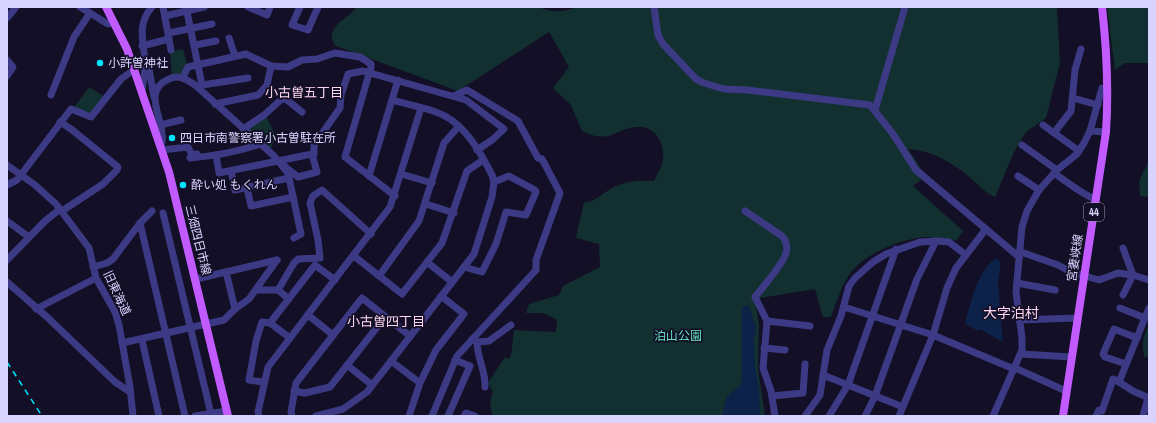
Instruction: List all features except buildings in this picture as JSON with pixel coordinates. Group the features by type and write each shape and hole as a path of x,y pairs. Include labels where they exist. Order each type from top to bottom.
{"main road":[{"name":"三畑四日市線","path":"106,7 115,23 135,69 162,149 196,279 227,414"},
{"name":"宮妻峡線","path":"1063,416 1106,132 1109,86 1102,7"}],"street":[{"path":"7,18 16,7"},
{"path":"80,7 108,24 111,25 115,23"},
{"path":"152,7 143,23 141,34 145,61 149,69 162,134 162,149 188,148 192,155 205,153"},
{"path":"163,7 171,50"},
{"path":"165,16 187,9 204,7"},
{"path":"248,7 267,15 270,7"},
{"path":"300,7 292,25 308,30 318,7"},
{"path":"654,7 658,35 663,44 696,79 724,89 747,90 870,105 916,170 986,229 1020,255 1099,280 1118,273 1133,275 1149,280"},
{"path":"875,110 905,7"},
{"path":"187,9 198,64 198,84 215,104 298,177 317,172 312,154 314,154 314,145 340,108 341,95 348,74 363,71 466,100 504,129 492,140 477,150"},
{"path":"51,95 71,44 90,13"},
{"path":"142,46 191,28 212,24"},
{"path":"229,38 235,56"},
{"path":"195,45 216,41"},
{"path":"1054,133 1071,110 1075,70 1081,48"},
{"path":"183,78 188,67 246,54 271,66 288,67 302,60 317,59 334,54 345,54 366,59 371,64 345,157 395,196"},
{"path":"7,60 13,67 7,76"},
{"path":"142,91 145,61"},
{"path":"215,104 258,94 267,85 271,66"},
{"path":"7,186 17,180 20,174 71,109 91,117 121,79 135,69"},
{"path":"154,97 159,86 164,81 171,78 183,78 202,85 248,78"},
{"path":"369,176 398,80"},
{"path":"993,416 1021,354 1023,345 1019,320 1016,282 1024,221 1029,206 1039,190 1079,151 1090,130 1102,88"},
{"path":"454,96 467,90 518,121 538,158 542,159"},
{"path":"244,129 264,116 283,98 302,112"},
{"path":"1073,98 1098,105"},
{"path":"317,416 343,409 357,400 372,385 474,254 492,197 494,182 492,175 466,133 459,126 447,117 392,100"},
{"path":"259,416 263,382 268,367 371,234 384,216 395,196 421,108"},
{"path":"160,125 182,120"},
{"path":"7,260 29,237 61,210 103,184 117,170 118,167 71,129 60,122"},
{"path":"1043,125 1079,151"},
{"path":"379,276 419,222 444,144 459,126"},
{"path":"1090,130 1106,132"},
{"path":"432,416 456,360 475,341 536,270 536,260 560,193 532,139"},
{"path":"190,158 216,155 260,144"},
{"path":"1022,145 1090,198 1096,199"},
{"path":"216,155 219,173 312,154"},
{"path":"354,256 402,294 442,243 454,213 467,171 483,160"},
{"path":"278,161 289,178 301,234 294,238"},
{"name":"旧東海道","path":"7,165 47,195 61,210 89,248 96,278 114,312 122,343 130,392 132,416"},
{"path":"231,171 235,190 289,178"},
{"path":"401,174 432,183"},
{"path":"464,267 482,272 496,244 506,212 526,215 536,192 536,190 509,176 494,182"},
{"path":"1018,176 1039,190"},
{"path":"247,188 251,206 293,197"},
{"path":"278,290 298,259 320,258 318,240 310,203 313,196 322,190 371,234"},
{"path":"426,204 454,213"},
{"path":"93,267 107,263 113,259 140,223 152,211"},
{"path":"745,211 782,236 786,244 784,257 755,297 767,321 764,348 764,373 772,396 775,416"},
{"path":"163,213 211,414"},
{"path":"7,221 29,237"},
{"path":"140,223 185,416"},
{"path":"899,416 933,335 947,288 956,268 986,229"},
{"path":"865,416 876,396 920,272 936,241"},
{"path":"805,416 818,400 827,350 844,307 847,291 853,280 878,258 896,249 920,242 949,242 966,255"},
{"path":"1123,248 1133,275 1123,295"},
{"path":"829,416 848,385 874,316 896,249"},
{"path":"122,343 142,340 224,320 235,309 249,299 257,290 276,260 196,279"},
{"path":"428,262 452,282"},
{"path":"270,323 315,265 335,280"},
{"path":"226,272 235,309"},
{"path":"36,308 96,278"},
{"path":"7,282 47,317 115,382 130,392"},
{"path":"1016,282 1055,290"},
{"path":"257,290 278,290 289,299"},
{"path":"409,416 420,383 436,350 464,314 441,296"},
{"path":"292,416 290,412 296,383 362,298 410,336"},
{"path":"844,307 933,335 1066,391"},
{"path":"1120,308 1145,318"},
{"path":"1119,382 1149,308"},
{"path":"308,315 333,335"},
{"path":"294,391 305,393 330,387 385,317"},
{"path":"1019,320 1077,318"},
{"path":"767,321 810,326"},
{"path":"263,382 249,380 256,341 262,322 270,323 290,338"},
{"path":"475,341 489,341 511,325"},
{"path":"1126,364 1105,357 1103,354 1114,330 1137,338"},
{"path":"142,340 159,416"},
{"path":"475,341 486,379 485,387"},
{"path":"764,348 785,350"},
{"path":"1021,354 1072,357"},
{"path":"448,416 470,366 456,360"},
{"path":"391,361 420,383"},
{"path":"772,396 803,393 805,364"},
{"path":"348,365 372,385"},
{"path":"823,375 903,407"},
{"path":"1096,416 1099,410 1102,411 1113,379 1133,391 1149,398 1143,416"},
{"path":"464,416 466,413 475,416"},
{"path":"196,416 227,414"}],"green space":[{"name":"泊山公園","path":"357,7 539,7 558,11 577,7 1057,7 1060,63 1046,118 1026,132 1014,152 995,197 985,191 964,172 947,161 935,155 908,149 924,173 921,180 913,186 963,231 957,240 931,237 917,238 906,240 884,248 873,254 855,267 849,275 841,290 831,317 823,317 815,289 755,299 759,325 758,369 765,416 492,416 490,401 493,392 488,383 505,357 508,359 511,356 514,330 556,332 557,320 543,313 526,313 529,304 559,295 563,286 600,267 599,244 576,238 584,202 594,200 614,187 625,183 636,181 654,181 662,164 663,151 661,144 655,133 644,127 629,128 611,135 600,137 582,131 571,105 553,88 569,67 549,32 458,91 336,46 332,40 334,29"},
{"path":"1107,7 1149,7 1149,63 1125,63 1115,70"},
{"path":"183,49 187,65 181,75 172,75 170,52"},
{"path":"89,87 105,97 91,114 73,109"},
{"path":"266,116 276,136 270,151 246,129"},
{"path":"1149,161 1149,197 1140,196 1139,181"},
{"path":"1149,323 1149,358 1144,356 1143,343 1144,335"}],"water":[{"path":"996,258 1001,263 998,284 1003,342 980,329 978,331 965,324 972,297 980,279 990,263"},
{"path":"742,306 749,306 756,328 754,339 755,366 759,390 760,416 724,416 724,404 727,397 738,387 742,380"}],"railway":[{"path":"7,362 42,416"}],"place":[{"name":"小許曽神社","path":"100,63"},
{"name":"四日市南警察署小古曽駐在所","path":"172,138"},
{"name":"酔い処 もくれん","path":"183,185"}],"district":[{"name":"小古曽五丁目","path":"304,92"},
{"name":"大字泊村","path":"1011,313"},
{"name":"小古曽四丁目","path":"386,321"}]}
